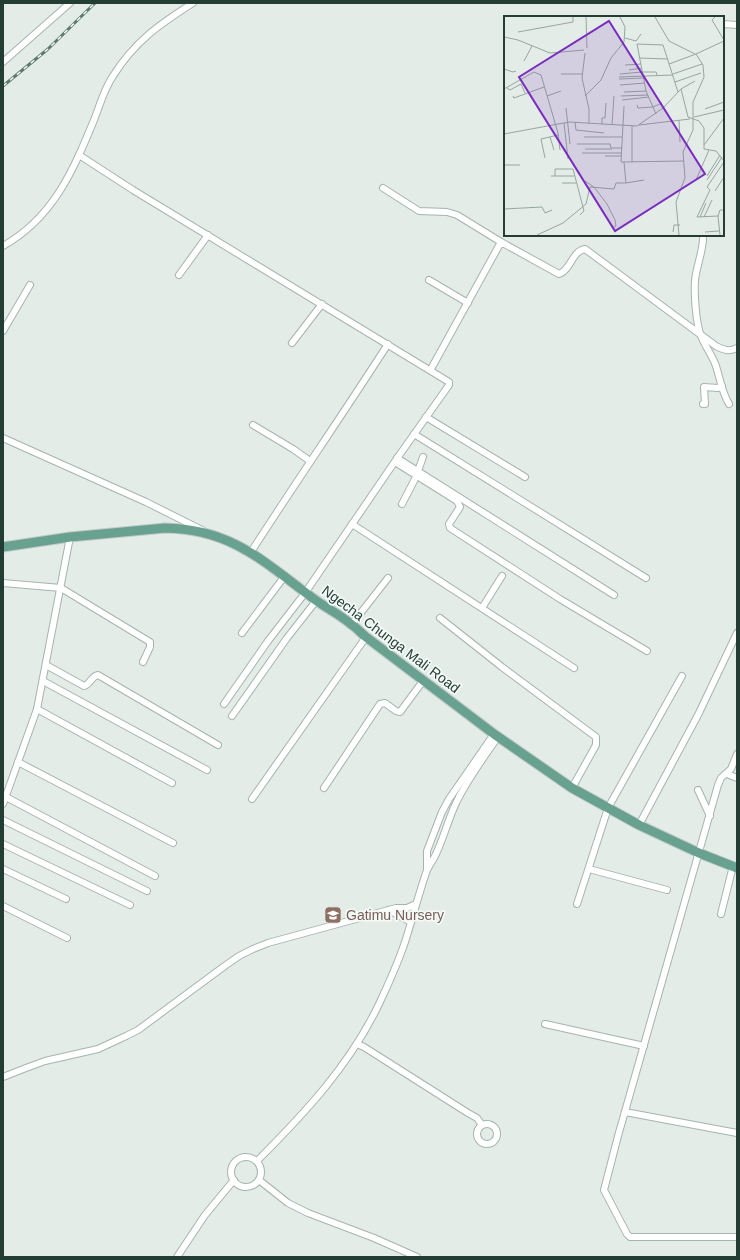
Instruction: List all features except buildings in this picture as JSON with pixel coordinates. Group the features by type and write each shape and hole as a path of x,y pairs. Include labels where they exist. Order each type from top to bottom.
{"main road":[{"name":"Ngecha Chunga Mali Road","path":"3,547 70,537 165,528 180,528 206,533 226,540 250,552 316,601 352,624 366,637 423,681 496,735 572,788 639,825 699,853 735,867"}],"street":[{"path":"3,62 70,3"},
{"path":"3,246 28,229 44,213 67,180 107,87 125,58 152,30 194,3"},
{"path":"724,24 737,25"},
{"path":"79,155 448,380 449,384 305,593 268,641 224,704"},
{"path":"383,188 419,211 447,212 457,215 501,242 559,274 564,272 580,250 585,249 716,346 726,350 737,348"},
{"path":"179,275 208,235"},
{"path":"703,236 695,279 694,294 701,335 710,352 729,404"},
{"path":"430,369 501,242"},
{"path":"429,280 468,303"},
{"path":"3,331 30,285"},
{"path":"292,343 322,304"},
{"path":"250,552 388,344"},
{"path":"703,404 705,404 704,387 718,388 722,386"},
{"path":"426,417 525,477"},
{"path":"253,426 293,449 310,461"},
{"path":"414,434 646,578"},
{"path":"3,438 146,502 206,533"},
{"path":"402,504 423,457"},
{"path":"396,460 614,595"},
{"path":"417,473 460,505 449,524 450,528 560,599 647,651"},
{"path":"352,524 574,668"},
{"path":"3,804 37,709 70,537"},
{"path":"482,608 502,576"},
{"path":"242,632 284,577"},
{"path":"352,624 388,578"},
{"path":"3,583 61,588 150,642 150,647 143,662"},
{"path":"232,716 287,638 316,601"},
{"path":"440,618 596,737 596,745 572,788"},
{"path":"639,825 698,715 737,633"},
{"path":"252,799 366,637"},
{"path":"46,665 84,686 88,684 94,676 98,675 218,745"},
{"path":"577,904 608,808 682,676"},
{"path":"43,681 207,770"},
{"path":"324,788 380,704 385,703 396,711 400,712 423,681"},
{"path":"37,709 172,783"},
{"path":"426,871 436,855 457,802 496,735"},
{"path":"257,1161 304,1113 357,1044 370,1022 393,973 411,922 426,871 427,850 442,812 449,799 496,735"},
{"path":"737,754 731,770 721,778 718,784 604,1190 628,1236 737,1238"},
{"path":"18,762 173,843"},
{"path":"727,774 737,778"},
{"path":"698,790 710,816"},
{"path":"6,798 155,876"},
{"path":"3,820 147,891"},
{"path":"3,844 130,905"},
{"path":"721,914 735,867"},
{"path":"3,869 66,899"},
{"path":"589,869 667,890"},
{"path":"3,1078 45,1061 98,1048 138,1030 226,965 253,949 283,938 396,908 406,908 416,904"},
{"path":"3,906 67,938"},
{"path":"389,910 411,922"},
{"path":"544,1024 644,1046"},
{"path":"357,1044 468,1112 477,1118 482,1125"},
{"path":"625,1112 737,1133"},
{"path":"248,1157 257,1161 261,1170 259,1180 252,1186 247,1187 237,1184 231,1171 232,1166 239,1158 248,1157"},
{"path":"177,1257 205,1215 234,1180"},
{"path":"259,1180 288,1203 301,1210 374,1238 417,1257"}],"railway":[{"path":"3,86 48,49 95,3"}],"place":[{"name":"Gatimu Nursery","path":"333,915"}]}
